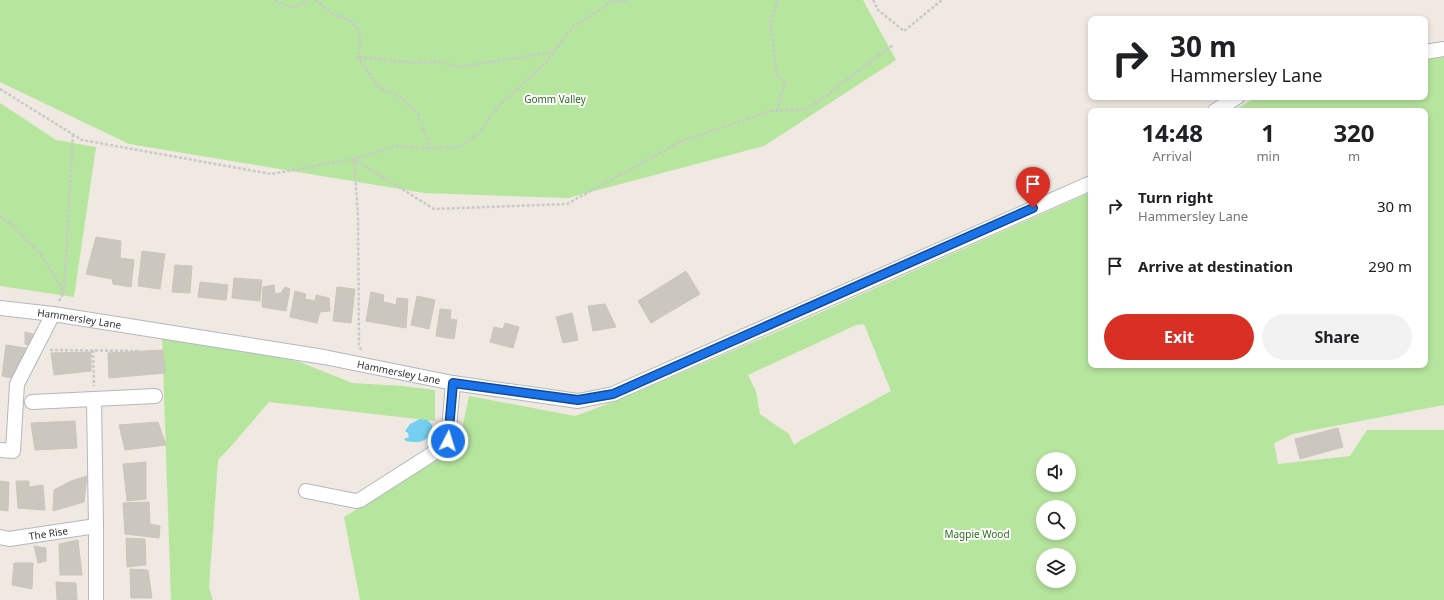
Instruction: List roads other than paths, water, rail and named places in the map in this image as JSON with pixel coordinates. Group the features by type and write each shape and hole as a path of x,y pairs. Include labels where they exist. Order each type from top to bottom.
{"street":[{"path":"1428,52 1444,49"},
{"path":"1220,108 1232,100"},
{"name":"Hammersley Lane","path":"0,308 53,314 324,357 453,383 578,400 613,394 1088,184"},
{"path":"0,450 13,451 17,384 53,314"},
{"path":"306,491 356,501 360,500 446,445 448,441 453,383"},
{"path":"32,402 154,396"},
{"path":"94,399 96,600"},
{"name":"The Rise","path":"0,537 9,539 96,526"}],"water":[{"path":"420,419 428,420 432,425 432,434 420,442 406,441 404,439 409,437 408,433 405,431 410,424"}],"park label":[{"name":"Gomm Valley","path":"555,99"},
{"name":"Magpie Wood","path":"977,534"}]}
